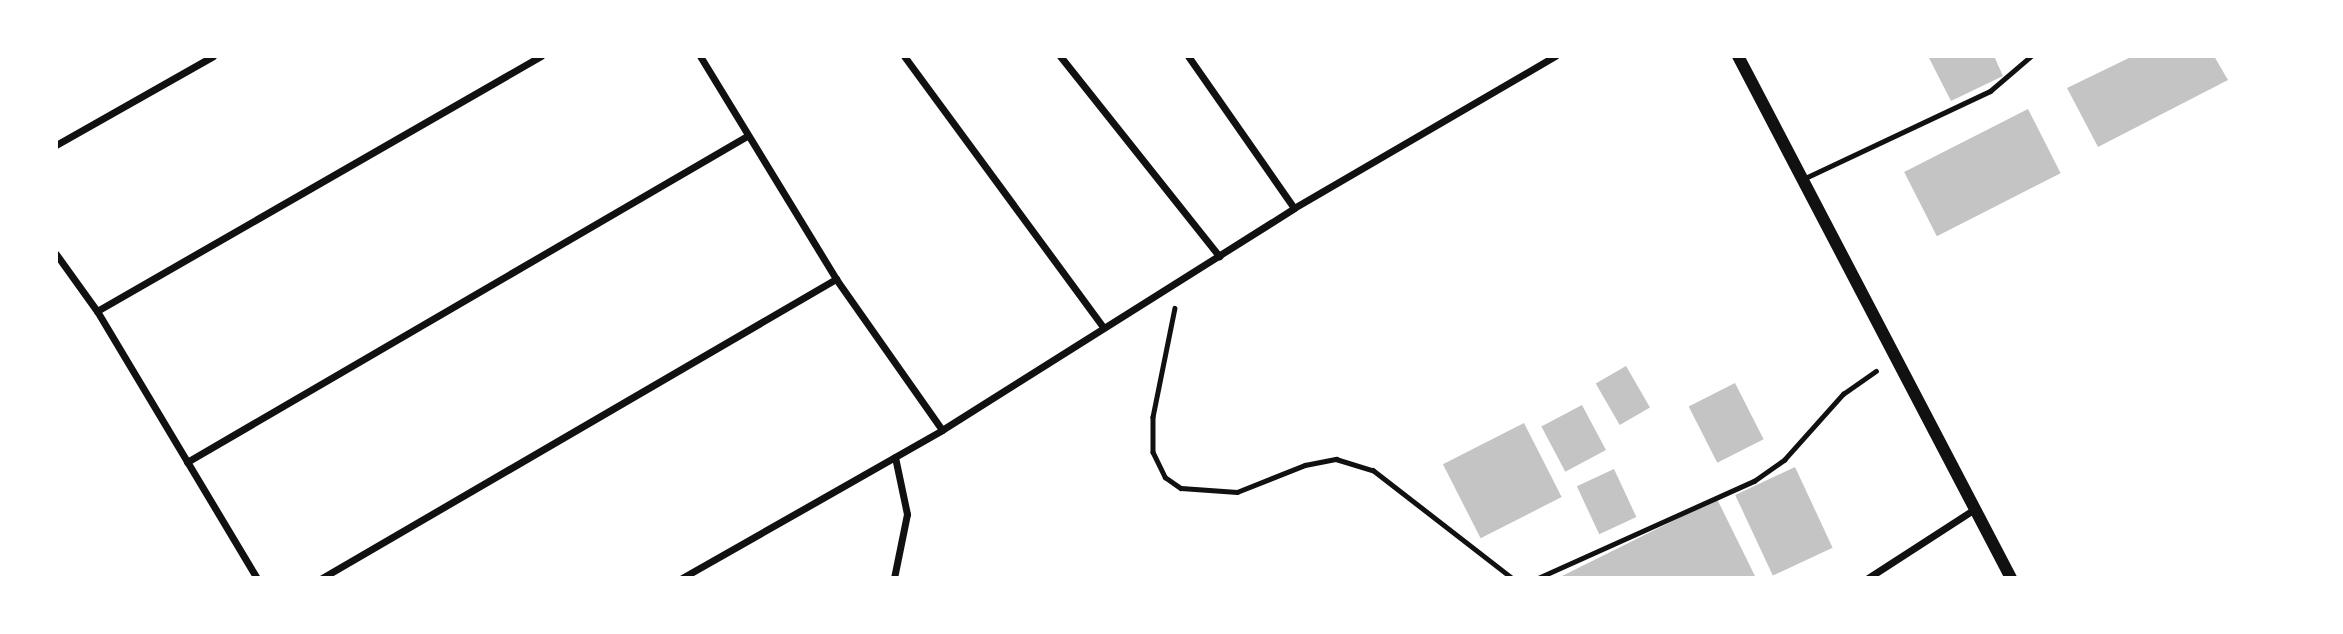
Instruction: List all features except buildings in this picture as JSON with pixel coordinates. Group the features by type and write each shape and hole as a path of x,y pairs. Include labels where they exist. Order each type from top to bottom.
{"street":[{"path":"56,145 213,56"},
{"path":"97,311 541,56"},
{"path":"700,56 836,279 942,430"},
{"path":"904,56 1102,326"},
{"path":"1060,56 1219,256"},
{"path":"1188,56 1294,208"},
{"path":"682,578 942,430 1102,326 1294,208 1555,56"},
{"path":"1738,56 1973,510 2011,578"},
{"path":"187,462 747,136"},
{"path":"56,254 97,311 257,578"},
{"path":"322,578 836,279"},
{"path":"894,578 907,514 895,457"},
{"path":"1868,578 1973,510"}],"lane":[{"path":"1803,179 1990,91 2031,56"}],"path":[{"path":"1178,281 1170,349 1153,417 1153,452 1165,477 1181,488 1201,492 1237,492 1305,465 1336,460 1373,470 1448,525 1512,578"},
{"path":"1538,578 1754,481 1784,460 1843,394 1895,358"}]}
